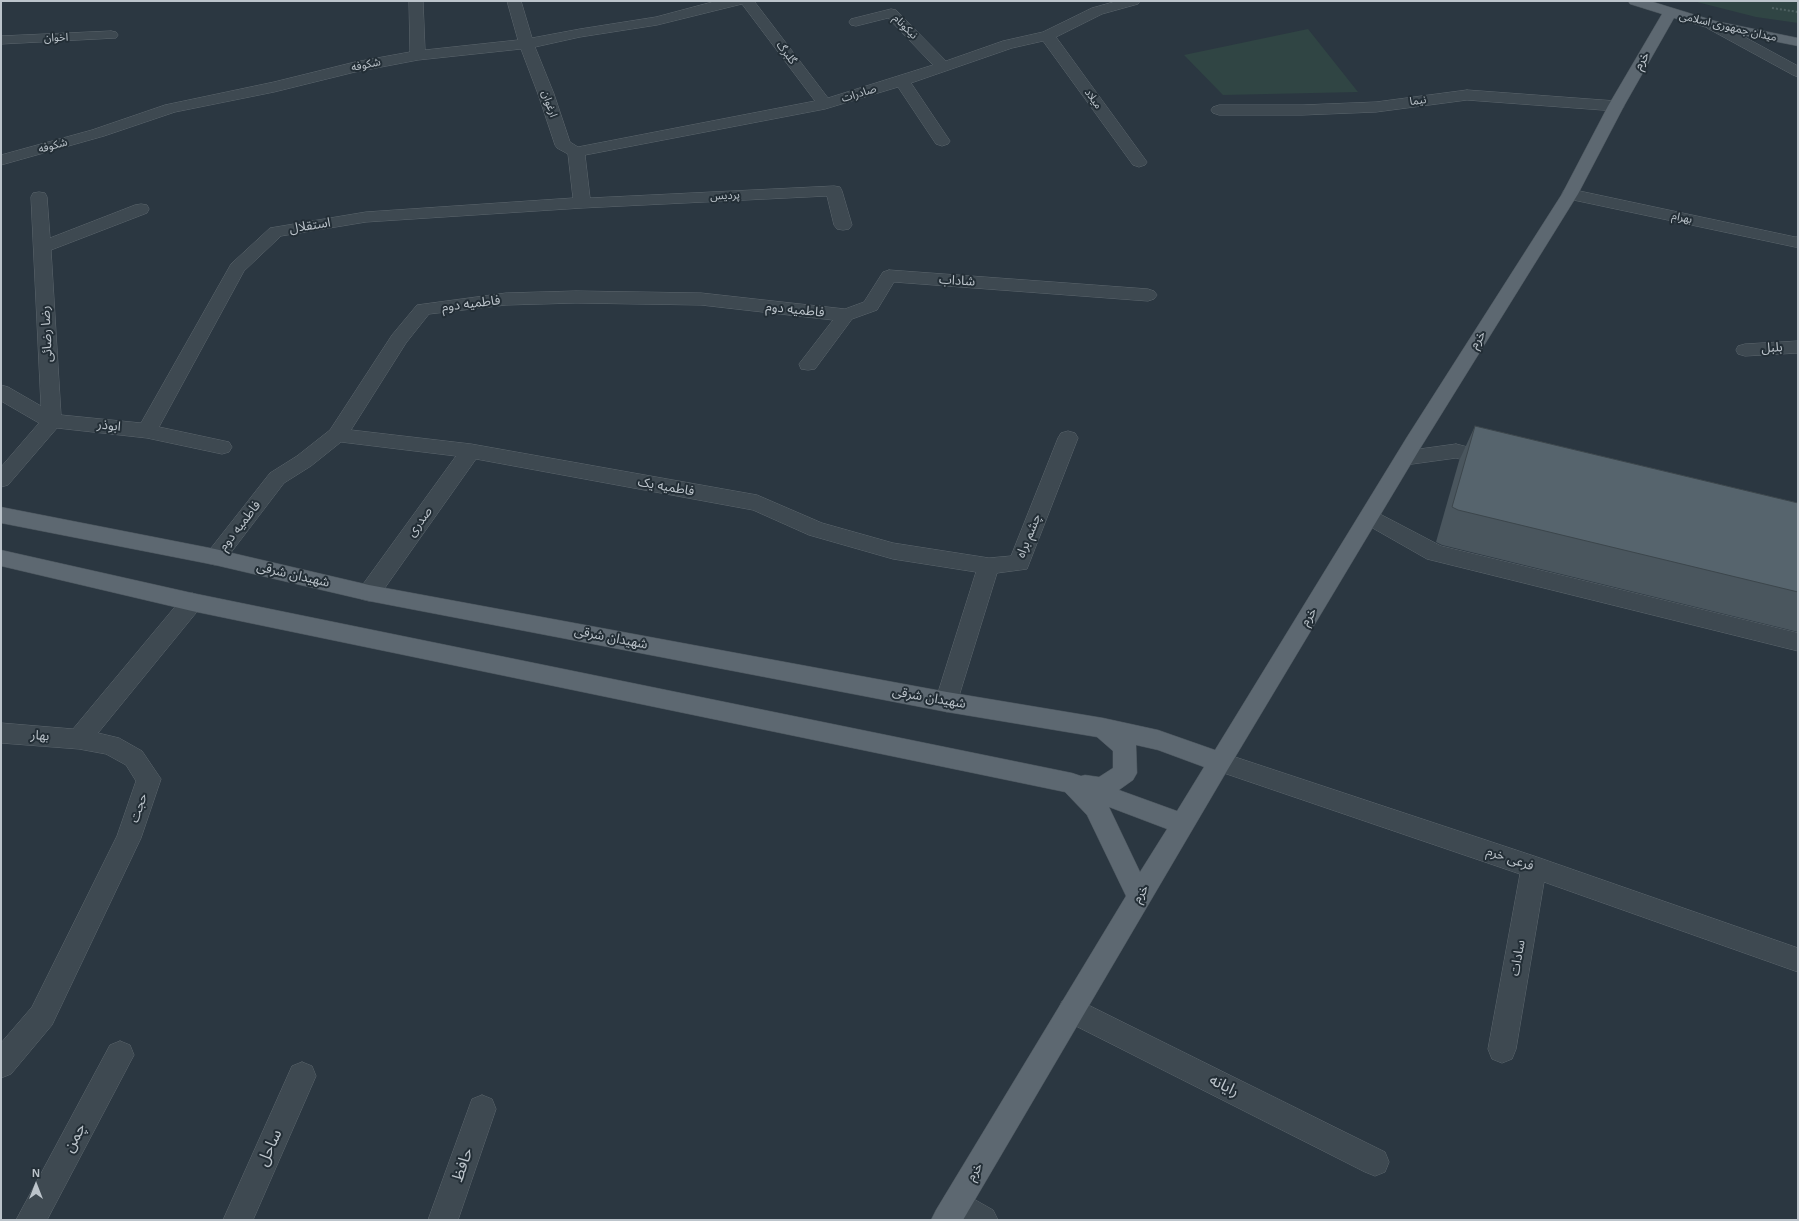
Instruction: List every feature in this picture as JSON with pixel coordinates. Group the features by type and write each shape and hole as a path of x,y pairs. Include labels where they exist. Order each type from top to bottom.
{"main road":[{"name":"میدان جمهوری اسلامی","path":"1635,1 1712,25 1798,42"},
{"name":"خرم","path":"951,1212 1220,762 1405,458 1570,194 1616,106 1670,13"},
{"name":"شهیدان شرقی","path":"1,515 215,557 368,593 947,702 1103,728 1158,740 1220,762"},
{"path":"1,558 192,602 1102,788 1125,773 1125,747 1103,728"},
{"path":"1072,783 1183,824"},
{"path":"1072,783 1096,807 1139,897"}],"street":[{"path":"416,1 418,54"},
{"name":"ارغوان","path":"514,1 526,44 546,94 563,145 576,152"},
{"name":"شکوفه","path":"1,160 98,133 171,108 418,54 526,44 580,33 657,21 716,3 737,1"},
{"name":"گلبرگ","path":"747,1 825,104"},
{"path":"1082,1 1097,11"},
{"name":"صادرات","path":"576,152 825,104 902,81 1008,44 1047,36 1097,11 1133,1"},
{"name":"نیکونام","path":"856,22 891,13 944,67"},
{"path":"1712,25 1798,72"},
{"name":"اخوان","path":"1,40 111,35"},
{"name":"میلاد","path":"1047,36 1139,162"},
{"path":"902,81 942,141"},
{"name":"نیما","path":"1219,110 1302,110 1376,107 1467,95 1616,106"},
{"path":"576,152 582,203"},
{"name":"پردیس","path":"582,203 834,191 843,225"},
{"name":"بهرام","path":"1570,194 1795,242"},
{"name":"رضا رضائی","path":"39,197 52,421"},
{"name":"استقلال","path":"146,431 237,268 276,232 366,217 582,203"},
{"path":"42,247 141,209"},
{"name":"شاداب","path":"846,315 871,306 888,276 1148,295"},
{"name":"فاطمیه دوم","path":"215,557 277,478 304,461 337,436 399,339 423,309 506,300 583,297 701,300 846,315"},
{"path":"808,364 846,315"},
{"name":"بلبل","path":"1745,350 1798,347"},
{"name":"ابوذر","path":"1,392 52,421 146,431 222,447"},
{"path":"1,480 52,421"},
{"name":"فاطمیه یک","path":"337,436 471,451 757,503 816,529 893,551 989,566"},
{"name":"چشم براه","path":"989,566 1019,563 1068,438"},
{"name":"صدری","path":"368,593 471,451"},
{"path":"1405,458 1456,451 1511,464"},
{"path":"1369,517 1435,553 1798,642"},
{"path":"947,702 989,566"},
{"path":"79,739 192,602"},
{"name":"بهار","path":"1,732 79,739"},
{"name":"حجت","path":"1,1064 42,1016 128,838 149,779 134,758 110,745 79,739"},
{"name":"فرعی خرم","path":"1220,762 1534,867 1798,960"},
{"name":"سادات","path":"1502,1049 1534,867"},
{"name":"رایانه","path":"1072,1010 1375,1162"},
{"name":"چمن","path":"31,1220 120,1055"},
{"name":"ساحل","path":"238,1220 302,1076"},
{"name":"حافظ","path":"444,1220 482,1109"},
{"path":"951,1212 983,1220"}],"path":[{"path":"1769,7 1798,12"}],"green space":[{"path":"1693,1 1798,1 1798,23 1756,17"},
{"path":"1308,29 1358,92 1223,95 1184,55"}],"building":[{"path":"1475,426 1798,503 1798,592 1458,510 1452,507"}]}
